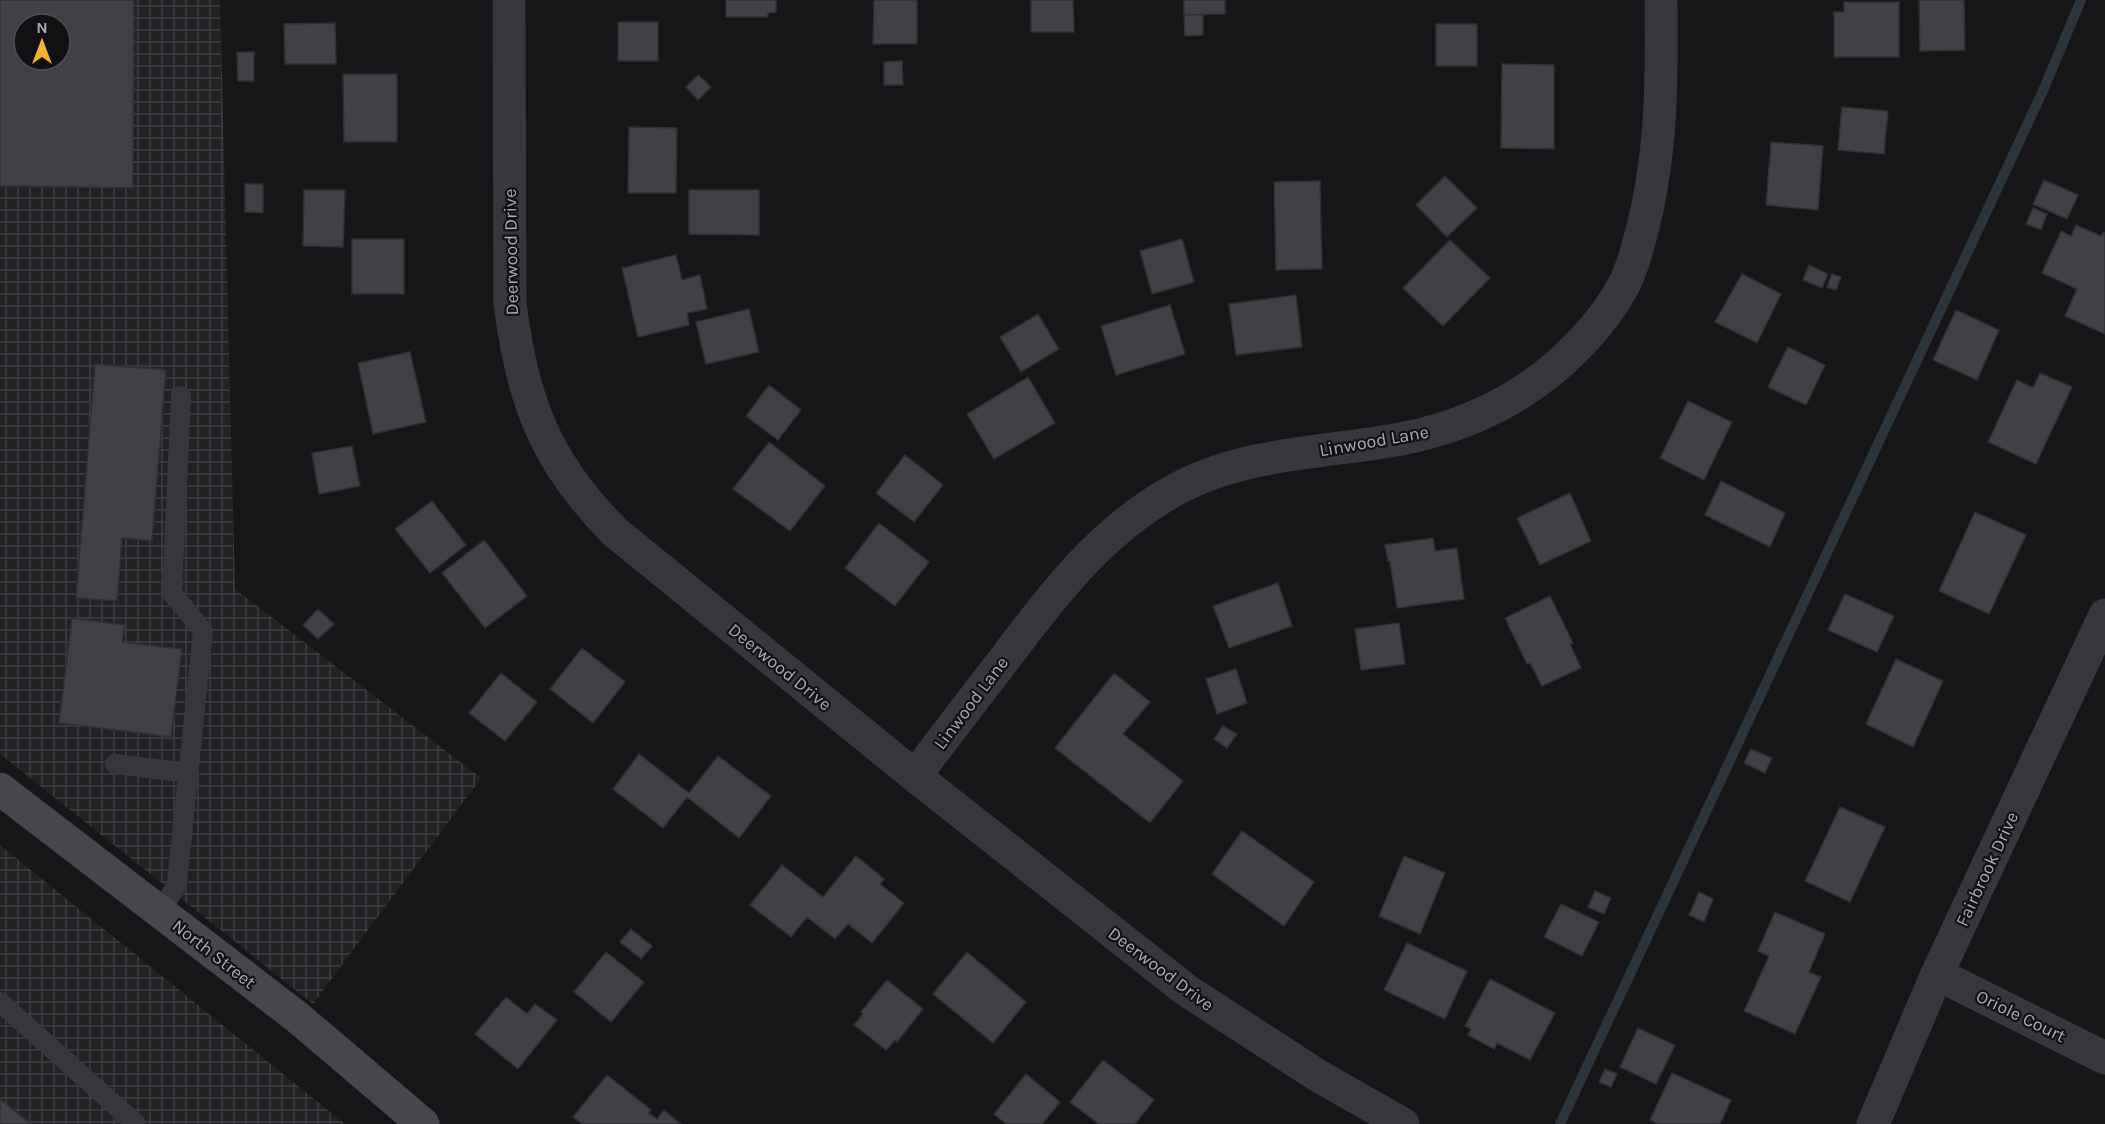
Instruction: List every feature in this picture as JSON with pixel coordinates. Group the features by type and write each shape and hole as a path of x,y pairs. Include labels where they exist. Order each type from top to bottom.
{"street":[{"name":"Deerwood Drive","path":"509,0 510,303 516,349 541,431 555,459 592,510 615,532 915,776 1186,990 1317,1075 1403,1124"},
{"name":"Linwood Lane","path":"915,776 1054,593 1084,560 1146,506 1178,488 1217,471 1285,456 1426,434 1458,425 1534,385 1566,358 1597,325 1623,287 1637,251 1651,200 1660,126 1661,0"},
{"name":"Fairbrook Drive","path":"1873,1124 1937,974 2105,615"},
{"name":"North Street","path":"0,789 297,1017 423,1124"},
{"name":"Oriole Court","path":"1937,974 2105,1058"}],"lane":[{"path":"161,913 177,883 203,631 172,593 181,396"},
{"path":"115,764 189,773"},
{"path":"0,1002 136,1124"}],"shaded area":[{"path":"0,0 220,0 235,589 481,778 313,1004 0,754"},
{"path":"0,845 345,1124 0,1124"}],"building":[{"path":"0,0 134,0 133,188 0,186"},
{"path":"726,0 776,0 776,12 768,13 768,17 726,17"},
{"path":"874,0 917,0 917,44 873,44"},
{"path":"1031,0 1073,0 1074,32 1031,32"},
{"path":"1184,0 1225,0 1225,14 1184,15"},
{"path":"1919,0 1964,0 1965,50 1920,51"},
{"path":"1844,2 1899,2 1899,57 1834,57 1834,12 1844,12"},
{"path":"1184,15 1203,15 1203,35 1185,36"},
{"path":"618,22 658,22 658,61 618,61"},
{"path":"335,23 336,64 285,64 284,24"},
{"path":"1436,24 1477,24 1477,66 1436,66"},
{"path":"237,52 254,52 254,81 238,81"},
{"path":"902,61 903,85 884,85 884,62"},
{"path":"1502,64 1554,65 1554,149 1501,148"},
{"path":"343,74 397,74 397,142 344,142"},
{"path":"698,75 711,87 698,100 686,87"},
{"path":"1842,107 1888,111 1884,154 1838,150"},
{"path":"629,127 677,128 676,193 628,193"},
{"path":"1771,142 1823,146 1818,210 1766,205"},
{"path":"1445,176 1477,208 1447,237 1416,205"},
{"path":"2044,180 2078,195 2067,219 2033,204"},
{"path":"1320,181 1322,269 1276,270 1274,182"},
{"path":"245,184 263,184 263,213 245,212"},
{"path":"304,190 345,190 343,247 303,246"},
{"path":"689,190 759,190 759,235 689,234"},
{"path":"2033,208 2047,214 2041,230 2026,224"},
{"path":"2076,225 2101,236 2103,232 2105,233 2105,334 2065,316 2077,289 2042,273 2061,231 2071,236"},
{"path":"352,239 404,239 404,294 352,294"},
{"path":"1182,239 1194,282 1152,294 1140,251"},
{"path":"1450,240 1490,278 1443,326 1403,288"},
{"path":"676,255 682,280 700,275 707,309 687,313 689,325 638,337 622,268"},
{"path":"1809,265 1828,274 1822,288 1803,280"},
{"path":"1742,274 1781,294 1757,343 1715,322"},
{"path":"1832,274 1841,277 1836,290 1827,287"},
{"path":"1296,295 1302,347 1236,355 1229,304"},
{"path":"1170,305 1185,354 1116,375 1101,326"},
{"path":"749,309 759,352 706,364 696,322"},
{"path":"1956,310 1999,330 1977,380 1933,360"},
{"path":"1038,314 1059,349 1021,372 1000,337"},
{"path":"1788,347 1825,365 1806,405 1768,387"},
{"path":"410,352 426,422 373,434 358,363"},
{"path":"95,364 166,370 152,541 122,538 117,601 76,598"},
{"path":"2040,373 2072,387 2036,464 1988,442 2017,380 2033,388"},
{"path":"1028,377 1055,423 994,459 967,414"},
{"path":"769,385 801,410 778,440 746,416"},
{"path":"1688,401 1732,422 1704,480 1660,458"},
{"path":"769,442 825,486 790,531 733,489"},
{"path":"352,446 360,486 319,494 312,453"},
{"path":"905,455 943,485 914,522 876,493"},
{"path":"1721,481 1785,513 1770,547 1705,515"},
{"path":"1570,493 1591,541 1540,565 1517,518"},
{"path":"432,501 466,545 430,573 395,529"},
{"path":"1975,512 2026,535 1989,614 1939,591"},
{"path":"879,523 929,562 895,606 845,568"},
{"path":"1433,538 1435,551 1457,548 1464,599 1397,608 1390,561 1388,561 1385,545"},
{"path":"484,540 527,596 485,628 442,573"},
{"path":"1278,583 1292,626 1229,648 1213,606"},
{"path":"1845,594 1894,616 1877,652 1828,630"},
{"path":"1550,596 1573,643 1570,644 1581,668 1542,686 1530,663 1527,664 1505,618"},
{"path":"318,609 334,624 318,639 303,625"},
{"path":"72,618 125,625 122,642 182,649 171,737 59,723"},
{"path":"1399,623 1405,664 1361,670 1355,629"},
{"path":"582,648 625,682 593,723 550,689"},
{"path":"1896,659 1943,681 1913,747 1866,724"},
{"path":"1236,669 1247,703 1217,714 1206,679"},
{"path":"501,673 537,702 505,741 469,713"},
{"path":"1114,673 1150,702 1123,734 1183,781 1150,823 1055,748"},
{"path":"1223,726 1237,734 1227,748 1214,739"},
{"path":"1751,749 1772,758 1765,773 1744,763"},
{"path":"639,754 689,793 718,756 771,796 739,838 687,797 663,828 613,789"},
{"path":"1840,807 1885,827 1850,902 1805,881"},
{"path":"1242,831 1314,882 1284,926 1212,874"},
{"path":"856,856 884,879 880,884 904,903 872,943 848,924 835,939 807,917 791,937 750,905 782,865 823,897"},
{"path":"1404,856 1445,873 1420,934 1379,916"},
{"path":"1595,891 1611,898 1604,914 1588,907"},
{"path":"1699,892 1713,899 1704,922 1689,915"},
{"path":"1561,904 1599,922 1582,956 1544,937"},
{"path":"1775,912 1825,934 1809,972 1821,977 1795,1034 1744,1011 1769,956 1758,951"},
{"path":"631,929 652,946 641,959 620,942"},
{"path":"1407,943 1467,971 1445,1019 1384,990"},
{"path":"606,952 644,982 611,1022 574,992"},
{"path":"967,952 1026,1002 993,1043 933,994"},
{"path":"1490,979 1555,1013 1530,1060 1497,1043 1494,1049 1468,1035 1471,1029 1465,1026"},
{"path":"887,980 923,1009 897,1042 895,1040 886,1050 854,1025 863,1014 861,1012"},
{"path":"506,997 527,1014 535,1004 557,1020 518,1069 475,1034"},
{"path":"1638,1028 1675,1045 1656,1084 1620,1067"},
{"path":"1103,1060 1154,1100 1135,1124 1099,1124 1070,1102"},
{"path":"1605,1069 1617,1074 1611,1087 1599,1082"},
{"path":"1672,1073 1731,1100 1720,1124 1658,1124 1650,1120"},
{"path":"1026,1074 1060,1102 1042,1124 1006,1124 994,1114"},
{"path":"607,1075 651,1110 649,1113 657,1119 664,1110 681,1124 582,1124 573,1117"},
{"path":"0,1099 31,1124 0,1124"}],"waterway":[{"path":"1560,1124 2042,93 2081,0"}]}
